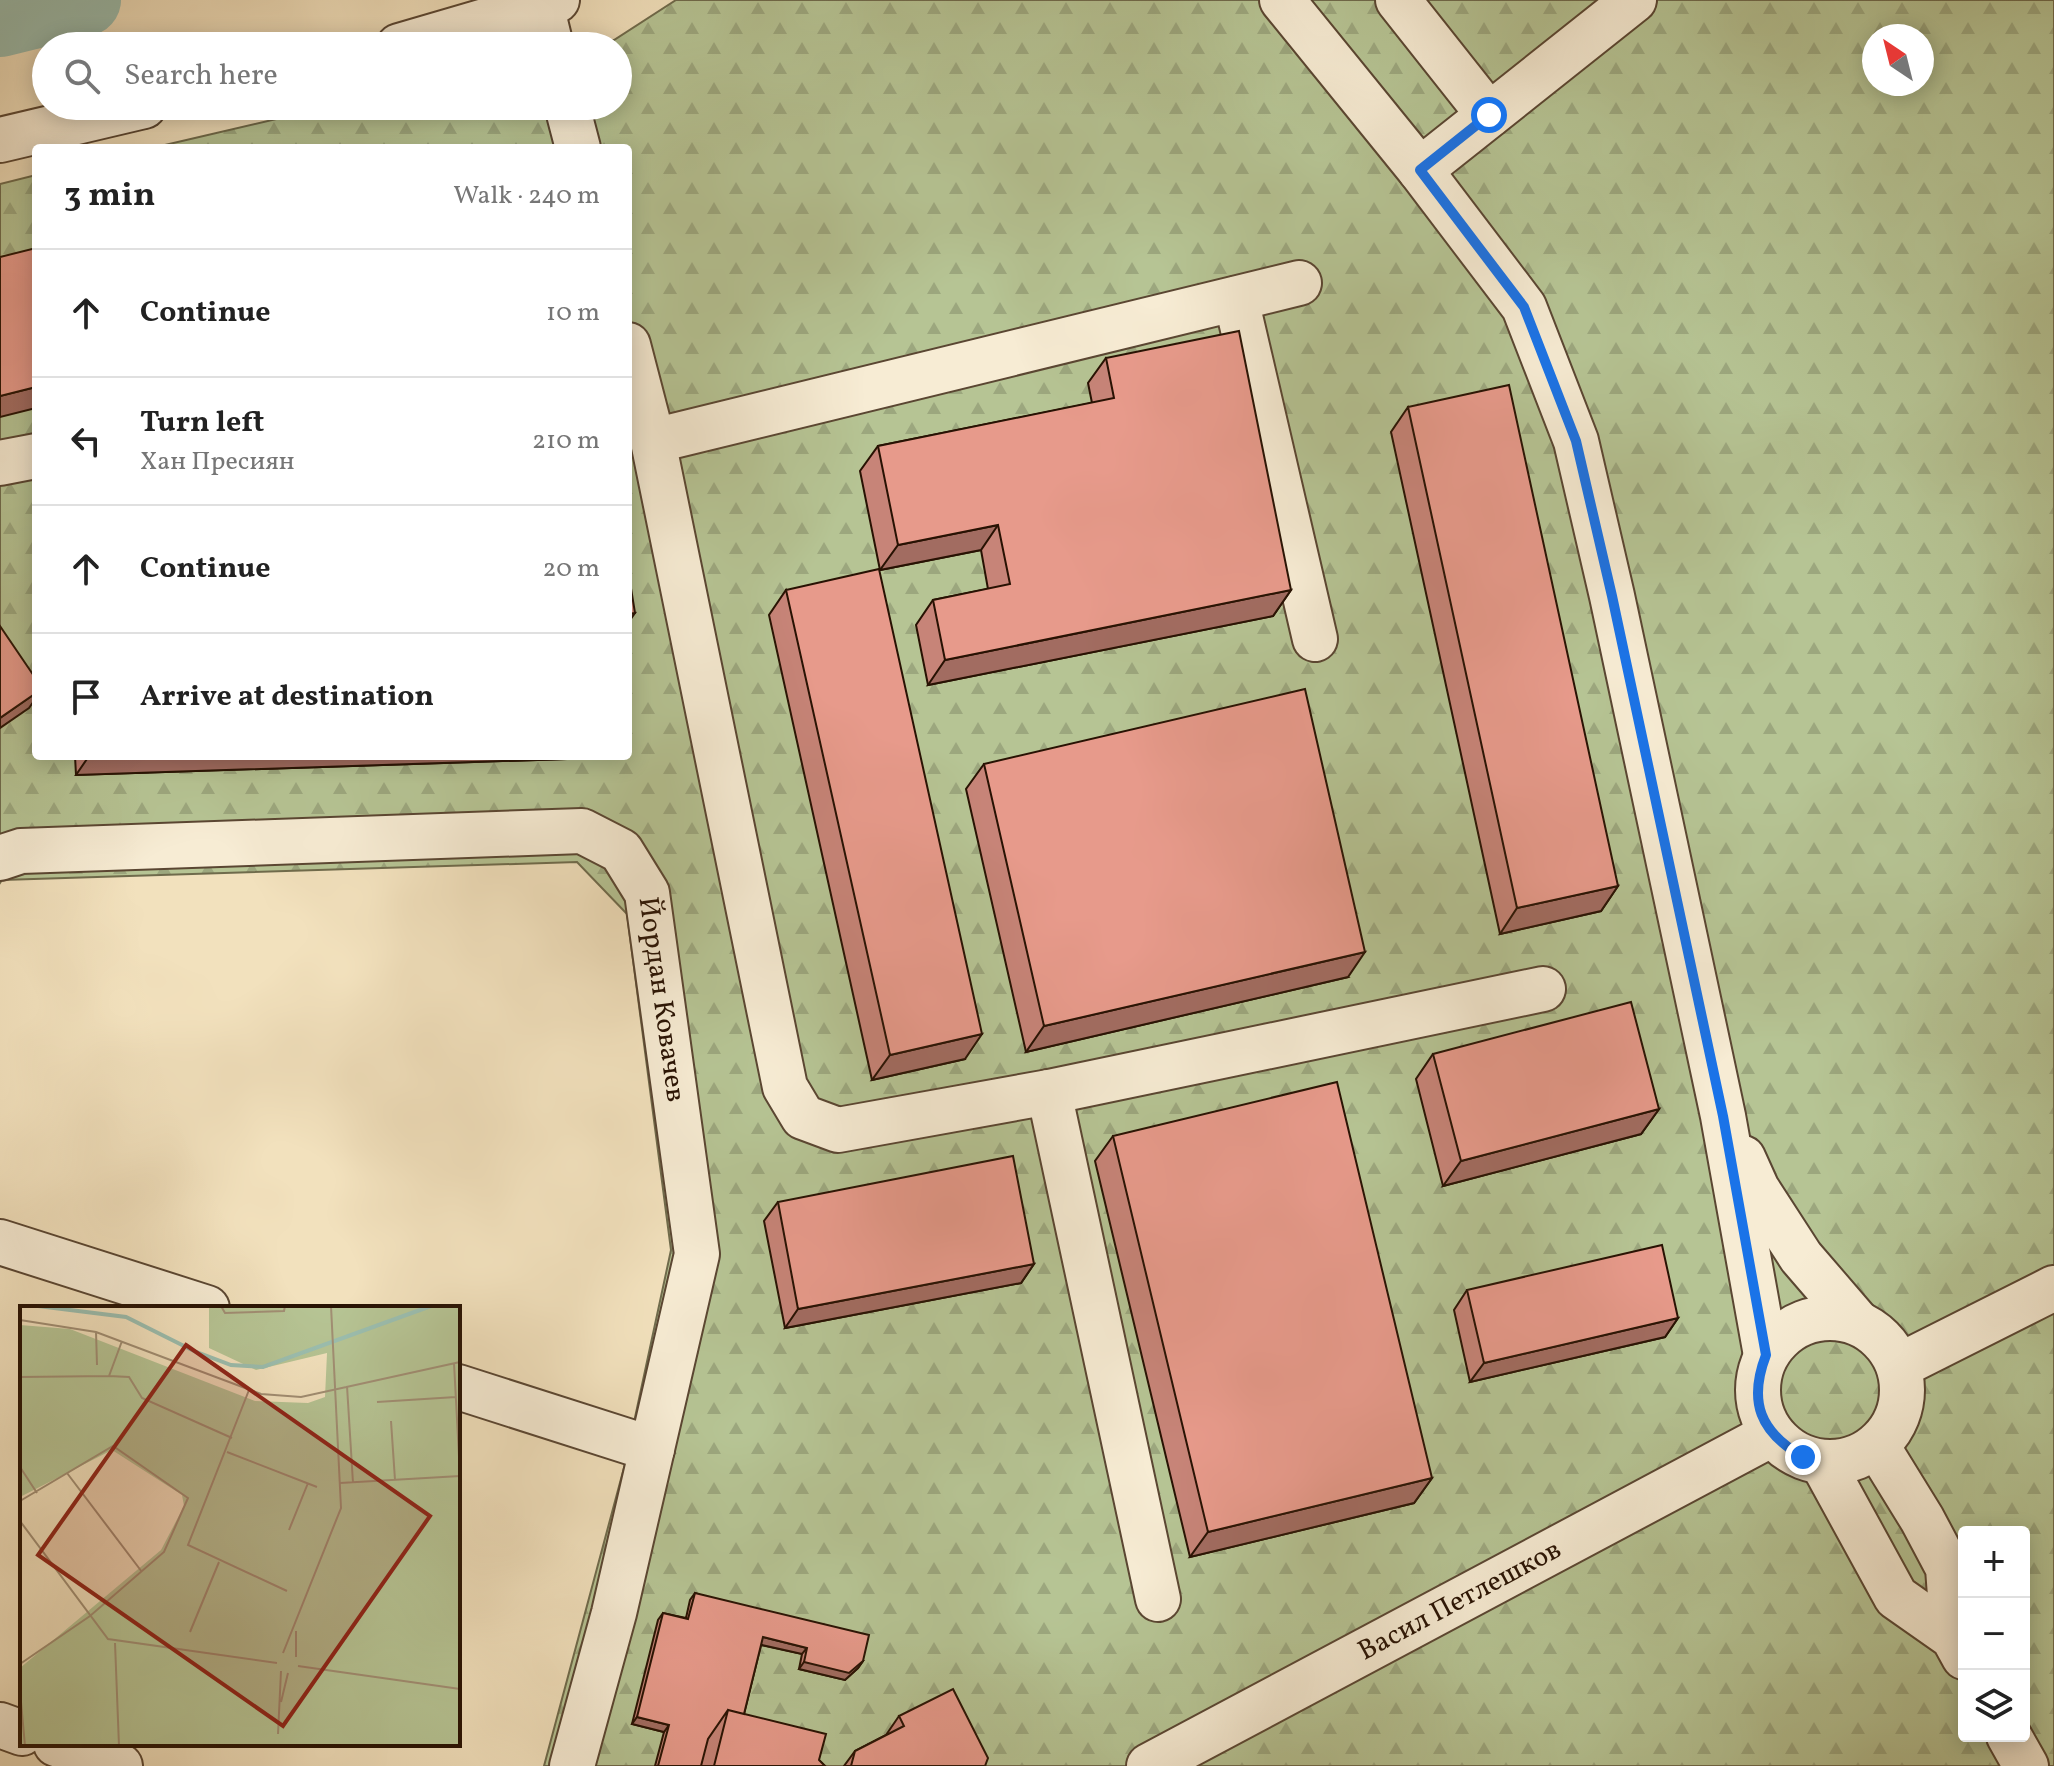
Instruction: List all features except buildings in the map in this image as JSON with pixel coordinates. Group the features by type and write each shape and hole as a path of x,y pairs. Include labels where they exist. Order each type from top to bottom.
{"street":[{"path":"1282,0 1420,170 1524,307 1576,441 1723,1116 1766,1355"},
{"path":"1398,0 1489,115"},
{"path":"1420,170 1634,0"},
{"path":"472,32 550,17"},
{"path":"0,140 85,120"},
{"path":"571,120 577,144"},
{"path":"653,441 1299,283"},
{"path":"1236,299 1315,639"},
{"path":"632,360 653,441 785,1087 803,1117 838,1130 1049,1092 1543,989"},
{"path":"0,463 32,457"},
{"name":"Йордан Ковачев","path":"0,858 21,851 582,831 621,851 647,893 697,1254 614,1613 572,1766"},
{"path":"1049,1092 1158,1599"},
{"path":"1723,1116 1757,1189 1801,1257 1857,1322 1875,1333 1889,1347 1899,1366 1902,1380 1900,1410 1895,1423 1877,1446 1851,1460 1822,1462 1803,1457 1786,1448 1772,1434 1762,1416 1758,1395 1759,1375 1766,1355 1779,1338 1806,1322 1837,1318 1857,1322"},
{"path":"0,1242 201,1306"},
{"path":"1899,1366 2054,1288"},
{"path":"460,1388 652,1449"},
{"name":"Васил Петлешков","path":"1149,1766 1772,1434"},
{"path":"1877,1446 1948,1568 1958,1647"},
{"path":"1822,1462 1896,1597 1958,1647"},
{"path":"0,1725 20,1732"},
{"path":"2012,1742 2026,1766"},
{"path":"62,1746 120,1766"}],"green space":[{"path":"676,0 2054,0 2054,1766 544,1766 625,1464 671,1250 627,914 577,862 2,880 0,883 0,184 32,176 32,760 632,760 632,144 169,144 272,120 632,120 632,32 626,32"}],"waterway":[{"path":"0,21 85,0"}],"route":[{"path":"1489,115 1420,170 1524,307 1576,441 1723,1116 1766,1355 1759,1375 1758,1395 1762,1416 1772,1434 1786,1448 1803,1457"}]}
